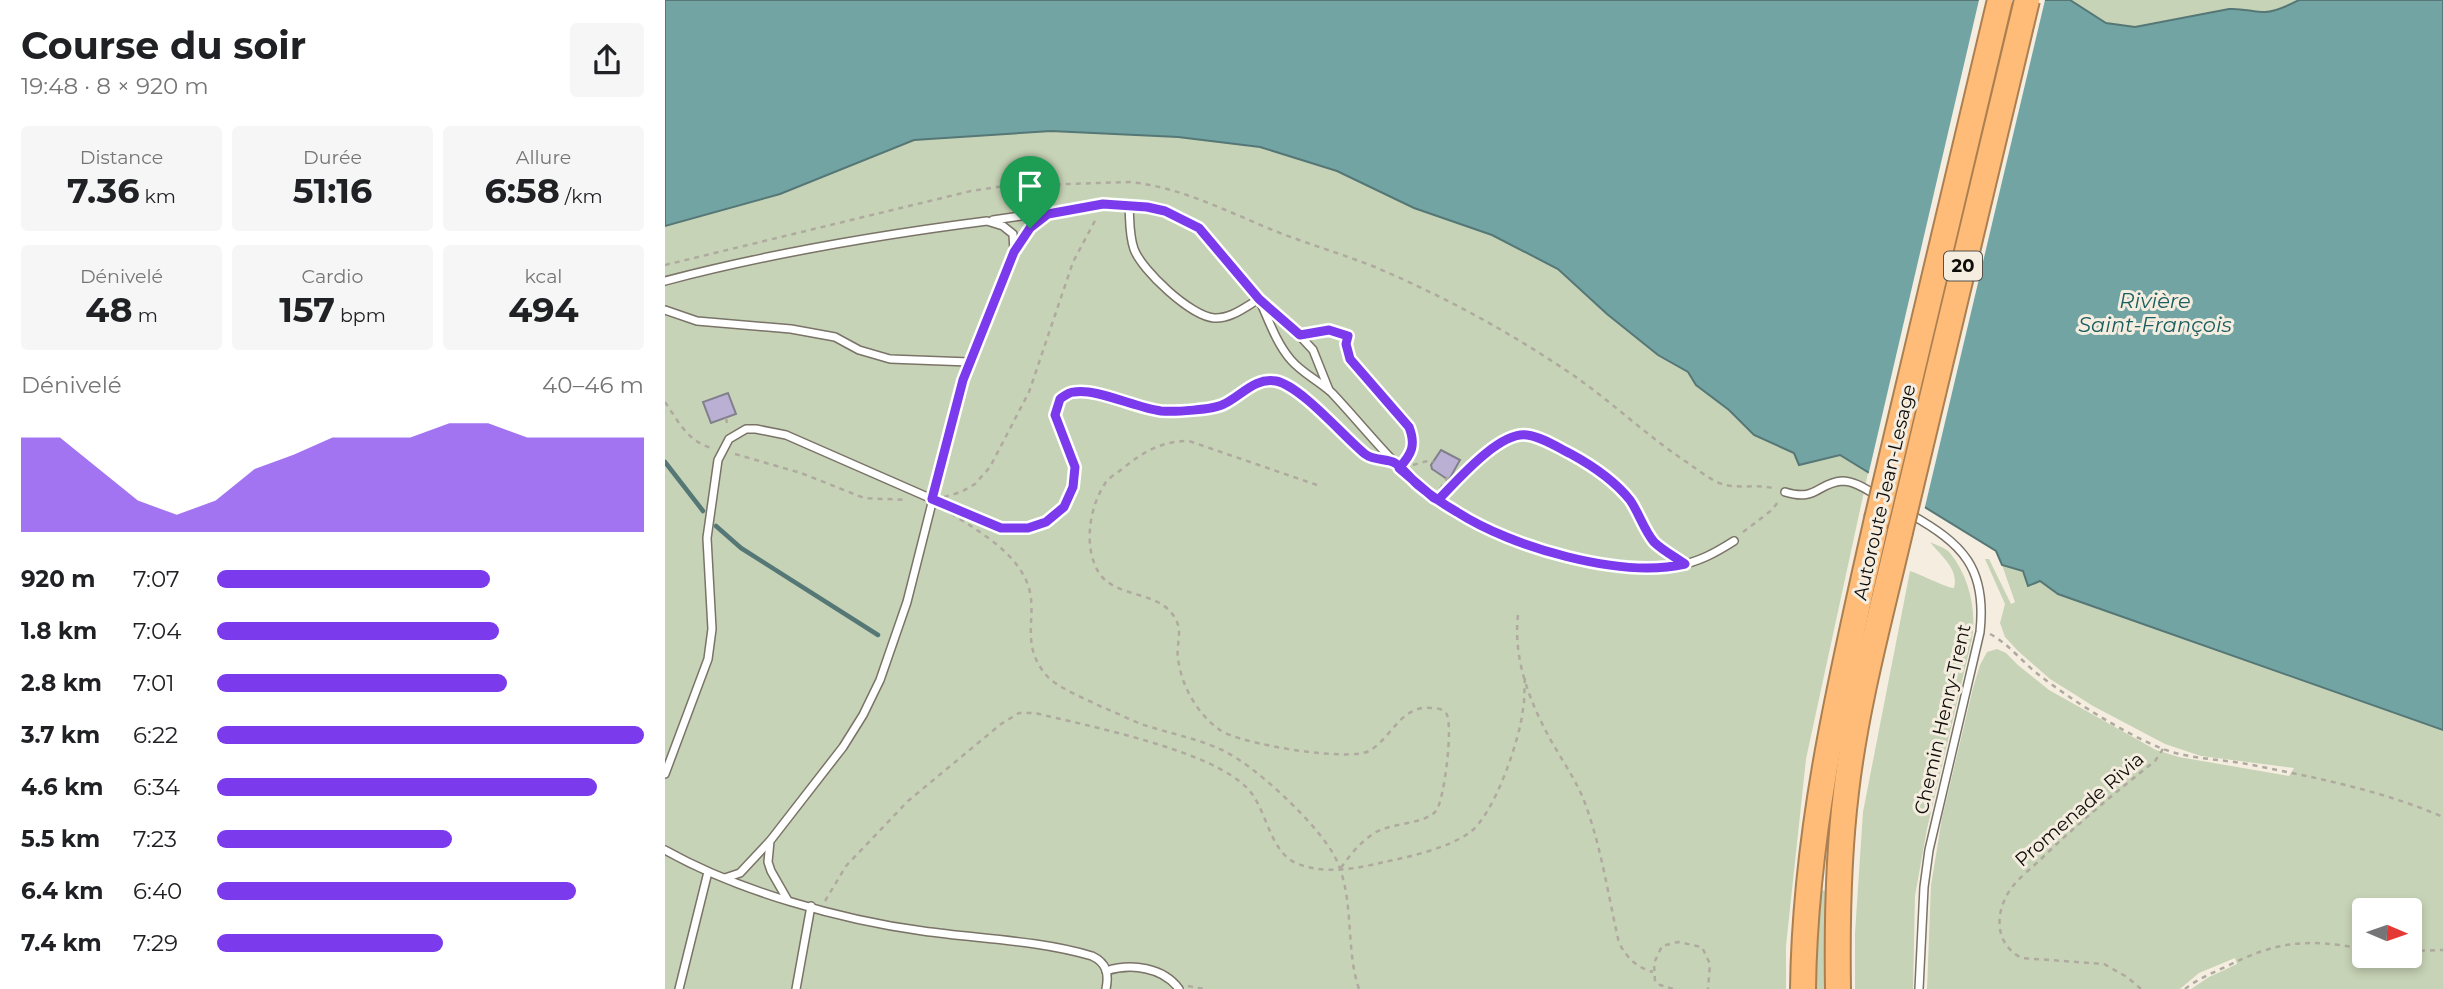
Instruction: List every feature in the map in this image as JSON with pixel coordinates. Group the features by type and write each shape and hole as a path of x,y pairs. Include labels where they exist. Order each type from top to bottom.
{"highway":[{"name":"Autoroute Jean-Lesage","path":"1803,989 1808,885 1823,766 1877,519 2000,0"},
{"name":"Autoroute Jean-Lesage","path":"1838,989 1839,871 1847,783 1859,715 2027,0"}],"lane":[{"path":"665,281 729,264 824,245 1103,204 1165,211 1199,228 1259,299 1300,335 1313,350 1329,391"},
{"path":"1129,206 1131,238 1141,264 1169,291 1197,312 1215,318 1226,317 1259,299"},
{"path":"724,878 740,873 771,841 776,831 843,747 880,680 907,601 957,399 969,362 1014,252 1030,228 1048,214"},
{"path":"987,221 1003,226 1013,234 1014,252"},
{"path":"1259,299 1290,359 1329,391 1396,465 1438,500 1461,515 1524,544 1574,558 1634,567 1685,564 1708,557 1734,541"},
{"path":"665,310 697,321 791,329 835,337 859,350 890,359 969,362"},
{"path":"665,774 708,659 712,629 707,538 715,475 722,450 732,437 746,429 786,435 932,499"},
{"name":"Chemin Henry-Trent","path":"1784,492 1806,495 1837,482 1851,482 1938,530 1966,555 1981,589 1980,632 1929,850 1924,887 1919,989"},
{"path":"771,841 768,862 787,899"},
{"path":"665,850 708,872 822,909 899,927 1081,953 1099,960 1107,971 1106,989"},
{"path":"680,989 708,872"},
{"path":"796,989 811,906"},
{"path":"1107,971 1125,966 1151,970 1173,981 1179,988"}],"path":[{"path":"665,402 688,435 700,445 801,473 864,498 895,501 932,499 961,492 975,484 990,467 1029,392 1069,273 1103,204"},
{"path":"1300,335 1329,330 1348,336 1346,344 1350,359 1409,427 1413,450 1410,457 1396,465"},
{"path":"932,499 1001,528 1028,528 1046,522 1064,507 1073,487 1075,467 1055,415 1060,399 1073,392 1090,393 1139,408 1165,411 1222,406 1259,382 1276,381 1301,392 1368,457 1396,465 1431,460 1433,462"},
{"path":"1438,500 1492,449 1513,436 1526,435 1562,449 1592,466 1612,482 1631,501 1654,542 1685,564"},
{"path":"1317,485 1189,441 1171,441 1142,452 1107,482 1092,512 1089,538 1095,565 1111,586 1146,596 1163,605 1176,621 1180,636 1178,659 1192,699 1220,730 1286,749 1337,755 1356,754 1367,752 1376,746 1399,720 1410,712 1431,708 1443,710 1448,715 1450,730 1441,800 1436,812 1426,818 1377,831 1356,848 1340,869"},
{"path":"1743,532 1772,510 1784,492"},
{"path":"932,499 1010,556 1026,580 1030,596 1029,627 1033,656 1048,678 1081,697 1139,723 1226,752 1251,768 1326,841 1340,869 1359,989"},
{"path":"1518,615 1516,645 1525,677 1535,707 1583,797 1619,943 1626,956 1639,967 1653,972"},
{"name":"Promenade Rivia","path":"1980,632 1993,636 2041,676 2074,699 2163,749 2193,757 2228,760 2360,789 2416,805 2443,817"},
{"path":"822,909 846,866 908,801 1001,724 1019,713 1035,713 1180,751 1227,773 1247,788 1285,857 1297,864 1340,869 1406,858 1460,839 1472,831 1493,799 1510,761 1523,710 1525,677"},
{"name":"Promenade Rivia","path":"2141,989 2127,977 2104,964 2022,958 2011,953 2005,947 1999,921 2003,904 2011,889 2076,824 2155,761 2163,749"},
{"path":"1673,989 1655,981 1653,972 1658,950 1662,946 1678,942 1702,947 1710,964 1708,989"},
{"path":"2185,989 2234,962 2267,949 2297,943 2324,942 2352,947"},
{"path":"2422,951 2443,950"},
{"path":"1179,988 1205,989"}],"green space":[{"path":"2070,0 2299,0 2269,12 2229,9 2135,27 2106,23"},
{"path":"1051,131 1178,137 1259,147 1337,171 1414,208 1492,235 1558,269 1607,314 1658,355 1688,372 1696,385 1729,410 1754,435 1794,453 1840,455 1868,473 1806,759 1786,946 1786,989 665,989 665,226 780,194 914,140"},
{"path":"1930,542 1948,551 1957,562 1967,583 1973,617 1972,639 1927,829 1915,896 1913,989 1855,989 1855,933 1863,812 1910,571 1954,588 1952,569"},
{"path":"1985,559 1989,559 2011,604 2015,602 2002,565 2023,570 2058,594 2443,730 2443,989 2191,989 2237,964 2235,958 2199,973 2180,989 1927,989 1931,885 1942,818 1973,688 1987,652 1997,649 2006,653 2049,690 2156,750 2179,757 2289,776 2294,768 2201,756 2165,744 2093,706 2050,679 2005,637 2000,623 2005,604"},
{"path":"1820,890 1827,891 1827,989 1815,989"}],"water":[{"name":"Rivière Saint-François","path":"665,0 2070,0 2106,23 2135,27 2229,9 2269,12 2299,0 2443,0 2443,730 2058,594 2040,581 2028,586 2023,571 2002,565 1996,551 1840,455 1799,465 1794,453 1754,435 1729,410 1696,385 1688,372 1658,355 1607,314 1558,269 1492,235 1414,208 1337,171 1260,147 1178,137 1051,131 914,140 780,194 665,226"}],"pier":[{"path":"1979,0 2045,0 1924,511 1868,476"}],"building":[{"path":"728,393 736,414 711,423 703,402"},
{"path":"1441,450 1460,460 1447,479 1432,469 1431,465"}],"waterway":[{"path":"665,462 703,511"},
{"path":"716,526 741,548 878,635"}],"route":[{"path":"1030,228 1014,252 972,355 957,399 932,499 1001,528 1028,528 1046,522 1064,507 1073,487 1075,467 1055,415 1060,399 1073,392 1090,393 1139,408 1165,411 1222,406 1259,382 1276,381 1301,392 1368,457 1394,462 1399,468 1434,498 1484,527 1524,544 1616,566 1653,568 1685,564 1654,542 1631,501 1612,482 1592,466 1552,444 1526,435 1513,436 1492,449 1438,500 1434,498 1417,484 1399,468 1413,450 1409,427 1350,359 1346,344 1348,336 1329,330 1300,335 1259,299 1199,228 1181,217 1147,207 1103,204 1048,214 1030,228"}]}
